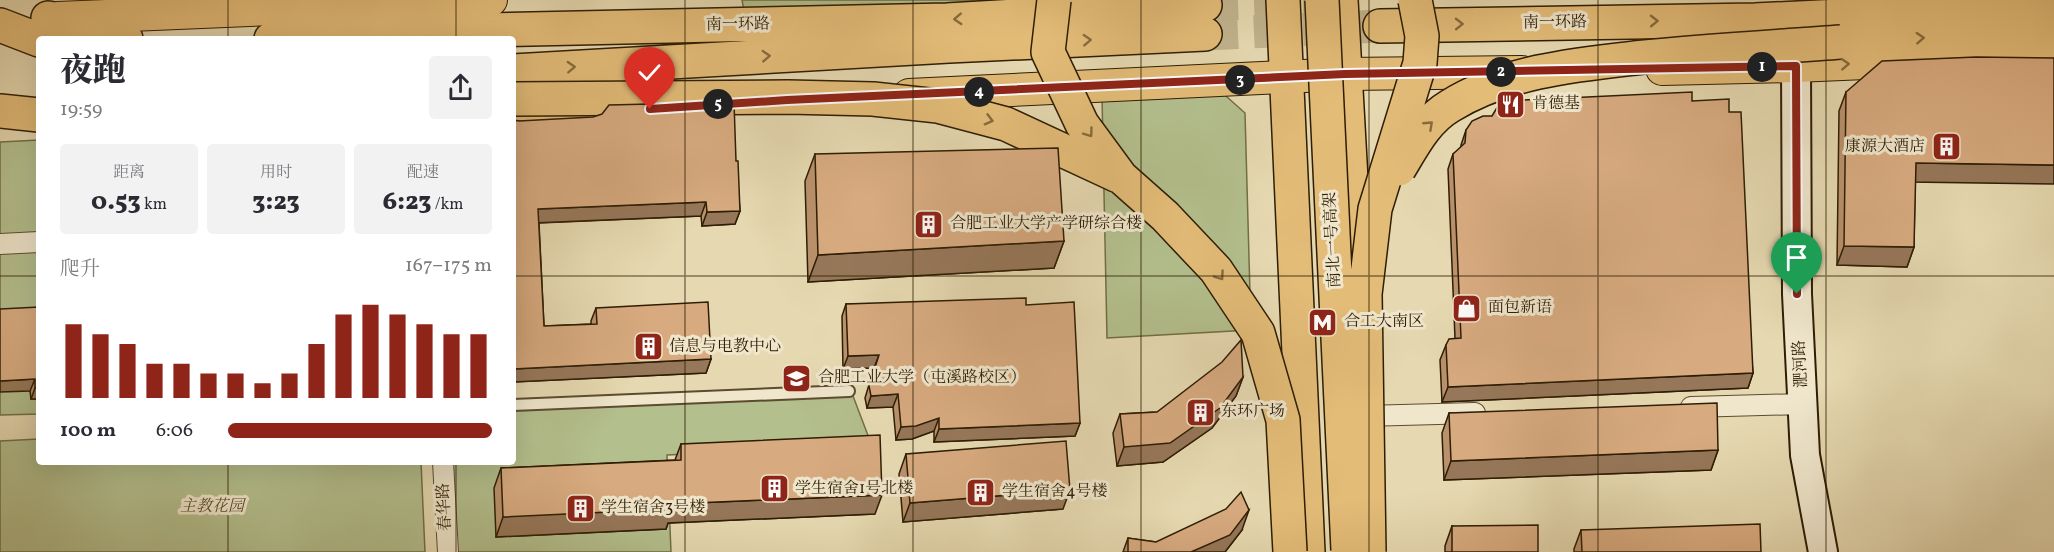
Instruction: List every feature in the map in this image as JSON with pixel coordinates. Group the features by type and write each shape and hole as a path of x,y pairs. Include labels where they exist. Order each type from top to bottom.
{"highway":[{"path":"489,15 910,0"},
{"path":"1054,0 1048,52 1082,124 1121,177 1165,216 1216,270 1258,333 1283,420 1290,552"},
{"path":"1283,0 1308,552"},
{"name":"南北一号高架","path":"1303,0 1328,552"},
{"name":"南北一号高架","path":"1322,0 1348,552"},
{"path":"1341,0 1370,552"},
{"path":"1370,552 1365,294 1375,209 1420,63 1422,36 1415,0"},
{"name":"南一环路","path":"1380,26 1755,20 2054,6"},
{"name":"南一环路","path":"298,36 489,15 947,20 1205,19 949,46 516,71"},
{"path":"0,23 105,36"},
{"path":"0,50 43,27"},
{"path":"1375,209 1421,133 1449,106 1499,83 1568,66 1671,54 1841,42 2054,32"},
{"path":"516,99 788,97 873,99 938,106 1006,124 1121,177"},
{"path":"0,99 36,98"},
{"path":"0,111 36,116"}],"main road":[{"path":"43,27 489,15"},
{"path":"516,117 787,100 1345,74 1796,66 2054,55"},
{"path":"0,119 36,116"}],"street":[{"name":"淝河路","path":"1796,66 1797,294 1803,404 1806,456 1823,552"},
{"path":"0,244 36,242"},
{"path":"1672,407 1803,404"},
{"path":"1364,416 1494,412"},
{"name":"春华路","path":"443,465 448,552"}],"lane":[{"path":"516,405 849,391"}],"green space":[{"path":"742,0 1065,0 745,16"},
{"path":"1217,88 1245,113 1251,330 1107,338 1102,96"},
{"path":"36,140 36,414 0,415 0,142"},
{"path":"853,396 872,446 667,455 671,552 447,552 442,465 516,465 516,405"},
{"name":"主教花园","path":"36,439 36,465 421,465 425,552 0,552 0,441"}],"building":[{"name":"康源大酒店","path":"1976,57 2054,58 2054,165 1916,163 1914,247 1844,246 1846,92 1882,61"},
{"path":"1692,92 1692,101 1729,99 1729,112 1741,112 1753,373 1448,387 1446,345 1449,339 1461,338 1453,154 1465,143 1466,130 1472,121 1483,116 1492,116 1501,101"},
{"path":"734,102 740,211 707,212 706,202 538,209 544,326 597,324 596,308 708,302 711,359 516,369 516,120 593,117 602,114 609,105"},
{"name":"合肥工业大学产学研综合楼","path":"1058,148 1064,241 818,255 815,154"},
{"path":"1026,298 1026,305 1074,302 1080,423 939,429 939,418 916,426 901,427 898,394 871,396 869,386 879,355 848,356 846,304"},
{"path":"36,307 36,388 35,379 0,381 0,309"},
{"path":"1241,340 1243,377 1220,408 1170,443 1124,447 1120,414 1157,412 1222,362"},
{"path":"1717,403 1718,450 1451,461 1449,413"},
{"path":"880,435 882,495 672,504 673,509 503,517 501,468 681,460 681,444"},
{"path":"1066,441 1070,490 910,503 906,454"},
{"path":"1241,492 1249,510 1230,535 1191,552 1128,552 1128,538 1156,542 1226,509"},
{"path":"1760,524 1761,552 1582,552 1581,530"},
{"path":"1538,525 1538,552 1452,552 1452,526"}],"tunnel":[{"path":"1205,5 1318,0"},
{"path":"1205,34 1380,26"}],"place":[{"name":"肯德基","path":"1511,104"},
{"name":"康源大酒店","path":"1946,147"},
{"name":"合肥工业大学产学研综合楼","path":"929,224"},
{"name":"面包新语","path":"1467,308"},
{"name":"合工大南区","path":"1323,322"},
{"name":"信息与电教中心","path":"648,347"},
{"name":"合肥工业大学（屯溪路校区）","path":"797,378"},
{"name":"东环广场","path":"1200,412"},
{"name":"学生宿舍1号北楼","path":"774,489"},
{"name":"学生宿舍4号楼","path":"981,492"},
{"name":"学生宿舍3号楼","path":"580,508"}],"route":[{"path":"650,109 787,100 1345,74 1561,72 1796,66 1797,294"}]}
